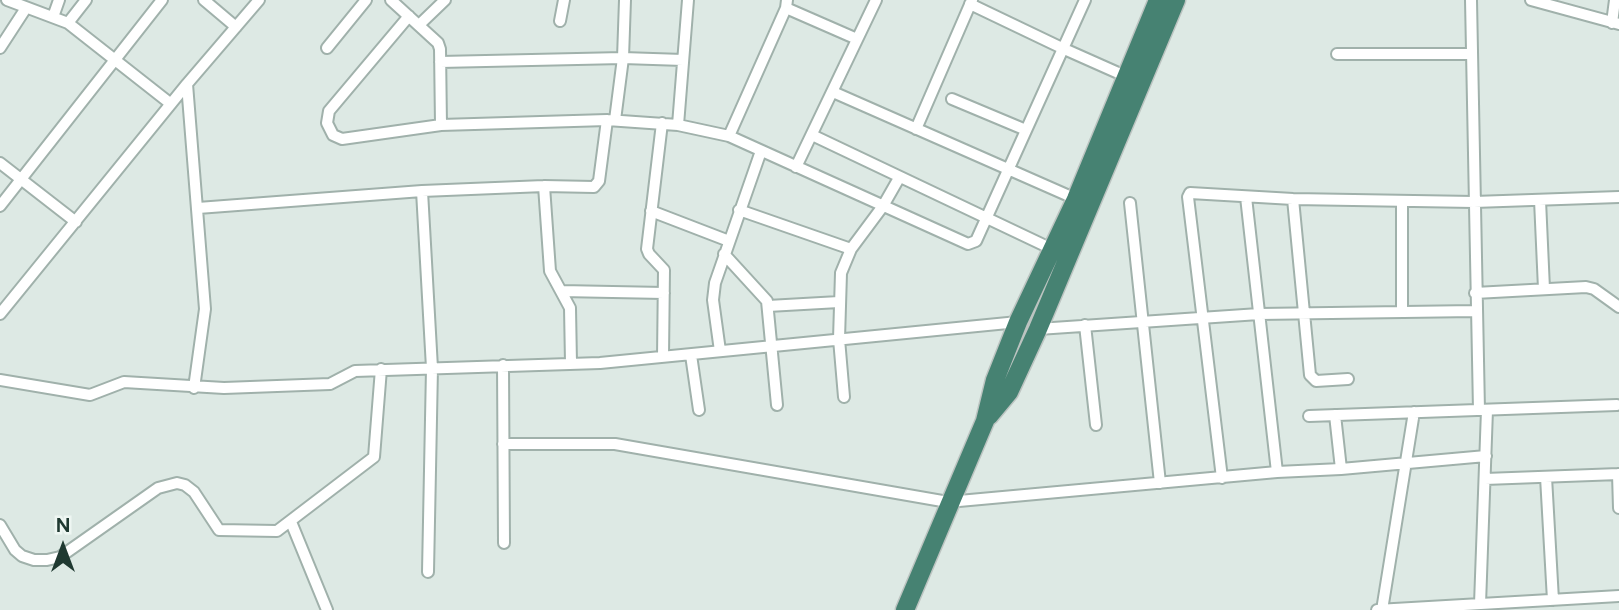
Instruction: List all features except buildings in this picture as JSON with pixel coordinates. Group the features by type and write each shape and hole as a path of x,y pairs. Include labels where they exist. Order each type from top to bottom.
{"highway":[{"path":"905,610 948,502 985,421 995,380 1018,321 1076,199 1158,0"},
{"path":"985,421 1009,392 1038,329 1176,0"}],"street":[{"path":"7,0 68,23 171,104"},
{"path":"53,17 59,0"},
{"path":"68,23 86,0"},
{"path":"0,206 162,0"},
{"path":"204,0 236,27"},
{"path":"0,314 259,0"},
{"path":"327,48 366,0"},
{"path":"391,0 438,43 441,125"},
{"path":"419,25 445,0"},
{"path":"560,21 564,0"},
{"path":"198,208 422,191 544,186 590,188 597,185 623,58 625,0"},
{"path":"678,125 688,0"},
{"path":"796,167 876,0"},
{"path":"409,16 329,111 328,129 332,135 342,139 441,125 611,120 678,125 729,136 968,244 976,241 1085,0"},
{"path":"1471,0 1475,311 1486,456 1480,604"},
{"path":"1531,0 1615,24 1615,0"},
{"path":"916,129 971,2 1125,76"},
{"path":"729,136 786,4 858,39"},
{"path":"0,48 26,8"},
{"path":"1337,54 1471,54"},
{"path":"440,62 623,58 683,60"},
{"path":"187,84 205,310 194,388"},
{"path":"833,92 1076,199"},
{"path":"952,99 1026,130"},
{"path":"662,124 647,249 663,267 663,357"},
{"path":"812,135 1052,249"},
{"path":"720,351 713,291 761,151"},
{"path":"0,163 76,222"},
{"path":"844,397 839,339 841,274 851,249 883,206 899,178"},
{"path":"544,186 550,271 570,308 571,363"},
{"path":"422,191 432,368 428,572"},
{"path":"1222,478 1188,195 1192,192 1293,200 1474,202 1619,197"},
{"path":"1246,197 1277,472"},
{"path":"1293,200 1312,379 1348,379"},
{"path":"1540,200 1544,289"},
{"path":"1402,201 1402,312"},
{"path":"1130,203 1160,483"},
{"path":"739,210 851,249"},
{"path":"651,211 729,241"},
{"path":"724,254 765,297 778,405"},
{"path":"1475,293 1586,287 1594,289 1619,307"},
{"path":"561,291 664,293"},
{"path":"768,306 839,302"},
{"path":"1038,329 1203,316 1475,311"},
{"path":"0,380 90,395 121,382 194,388 330,384 351,372 381,369 571,363 691,355 1018,321"},
{"path":"1085,325 1096,425"},
{"path":"691,355 699,410"},
{"path":"503,366 504,542"},
{"path":"0,525 15,550 22,556 34,560 60,557 159,488 177,483 194,492 219,530 273,532 291,522 374,457 381,369"},
{"path":"1309,416 1617,405"},
{"path":"1414,412 1380,610 1619,596"},
{"path":"1335,415 1341,469"},
{"path":"503,444 615,444 948,502 1486,456"},
{"path":"1485,479 1618,474 1619,508"},
{"path":"1546,477 1553,600"},
{"path":"291,522 327,610"}]}
